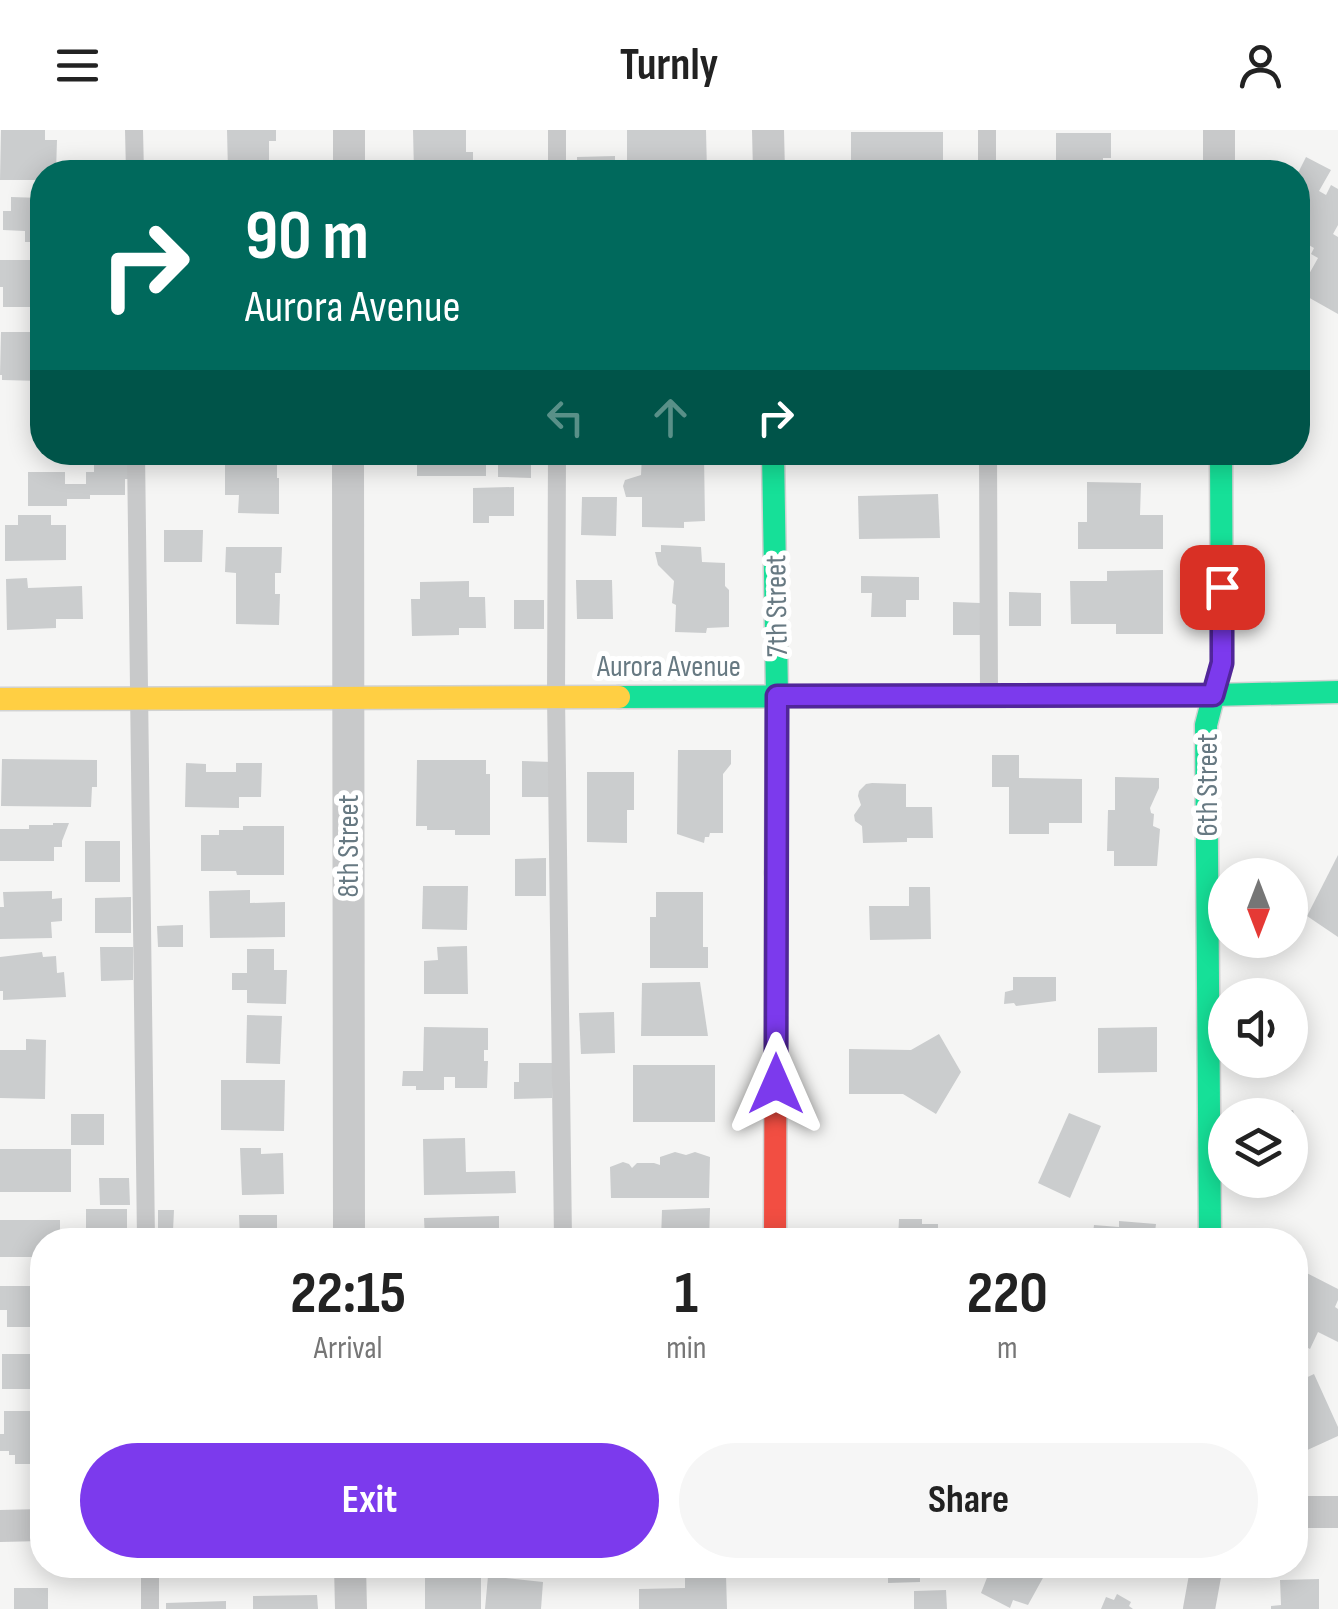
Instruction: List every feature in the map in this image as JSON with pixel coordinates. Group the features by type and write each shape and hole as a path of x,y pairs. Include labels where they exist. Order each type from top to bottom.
{"street":[{"path":"349,130 349,160"},
{"path":"768,130 769,160"},
{"path":"1219,130 1219,160"},
{"name":"8th Street","path":"348,465 349,1228"},
{"name":"7th Street","path":"773,465 777,696 775,1228"},
{"name":"6th Street","path":"1210,1228 1206,725 1222,663 1221,465"},
{"name":"Aurora Avenue","path":"0,699 1338,692"},
{"path":"1308,1512 1338,1512"},
{"path":"0,1526 30,1525"},
{"path":"350,1578 351,1609"},
{"path":"1200,1609 1205,1578"}],"lane":[{"path":"134,130 134,160"},
{"path":"557,130 557,160"},
{"path":"987,130 987,160"},
{"path":"136,465 146,1228"},
{"path":"557,465 563,1228"},
{"path":"988,465 989,694"},
{"path":"150,1578 150,1609"}],"building":[{"path":"1,130 45,130 45,140 57,140 56,160 30,160 30,180 0,180"},
{"path":"227,130 276,130 276,141 269,141 269,160 228,160"},
{"path":"413,130 466,130 466,152 473,152 473,160 414,160"},
{"path":"627,130 706,130 707,160 627,160"},
{"path":"851,132 943,132 943,160 851,160"},
{"path":"1056,133 1111,133 1111,158 1056,160"},
{"path":"615,156 615,160 577,160"},
{"path":"1306,157 1331,170 1319,191 1326,195 1331,185 1338,189 1338,225 1333,234 1338,237 1338,314 1310,298 1310,272 1318,258 1311,254 1314,248 1310,246 1310,160 1304,160"},
{"path":"11,197 30,198 30,242 25,242 25,231 3,230 3,211 11,211"},
{"path":"0,260 30,260 30,307 3,307"},
{"path":"1,332 30,332 30,381 2,380"},
{"path":"94,465 132,465 132,479 125,479 125,495 67,499 67,506 28,506 28,472 65,472 65,484 86,484 86,472 94,472"},
{"path":"225,465 277,465 279,514 238,513 239,495 225,495"},
{"path":"417,465 486,465 486,476 417,476"},
{"path":"498,465 531,465 531,478 498,477"},
{"path":"642,465 704,465 705,521 684,522 684,528 642,527 642,497 626,497 623,486 625,480 641,475"},
{"path":"1087,482 1141,483 1140,515 1163,515 1163,549 1078,549 1078,522 1087,522"},
{"path":"514,487 514,516 489,516 489,523 473,523 473,488"},
{"path":"938,494 940,538 859,539 858,496"},
{"path":"582,497 617,497 616,536 581,535"},
{"path":"18,515 51,515 51,525 66,525 66,560 5,561 5,525 18,525"},
{"path":"164,530 203,530 202,562 164,562"},
{"path":"661,545 701,547 702,562 725,563 729,627 707,628 706,633 675,632 674,581 658,565 655,552 661,552"},
{"path":"226,547 282,547 281,573 275,573 275,594 280,594 279,625 236,624 236,573 225,572"},
{"path":"1163,570 1163,634 1116,634 1116,624 1071,624 1070,581 1107,581 1107,571"},
{"path":"861,576 919,577 919,600 906,600 906,617 871,617 872,593 861,593"},
{"path":"27,578 28,588 82,586 83,619 56,619 56,628 7,630 6,579"},
{"path":"576,580 612,580 613,619 577,619"},
{"path":"469,581 469,597 485,597 486,628 459,628 459,635 412,636 411,599 420,599 420,582"},
{"path":"1009,592 1041,593 1041,626 1009,626"},
{"path":"514,600 544,600 544,629 514,629"},
{"path":"953,602 980,603 980,635 953,635"},
{"path":"678,750 731,750 731,764 723,774 723,833 710,833 704,843 677,834"},
{"path":"992,755 1019,755 1019,778 1082,779 1082,823 1049,823 1049,834 1009,834 1009,787 992,787"},
{"path":"2,759 97,760 97,787 92,787 91,807 1,806"},
{"path":"417,760 486,760 486,774 490,774 490,835 455,835 455,830 416,826"},
{"path":"522,761 552,762 552,797 522,797"},
{"path":"186,763 206,764 206,772 236,772 236,763 262,763 261,797 239,797 239,808 185,807"},
{"path":"587,772 634,772 634,810 627,810 627,843 587,842"},
{"path":"1115,777 1159,778 1150,808 1153,826 1160,829 1157,866 1114,866 1114,851 1107,851 1108,810 1115,810"},
{"path":"872,783 906,784 906,807 932,807 933,838 863,843 862,826 854,815 861,805 859,791"},
{"path":"69,823 62,847 54,847 54,861 0,861 0,829 29,829 29,825"},
{"path":"243,826 284,826 284,875 201,871 201,835 243,830"},
{"path":"85,841 120,841 120,882 85,882"},
{"path":"1338,855 1338,937 1308,914"},
{"path":"546,858 546,896 515,896 515,859"},
{"path":"423,886 468,886 467,930 422,929"},
{"path":"909,887 930,887 931,939 870,940 869,906 909,906"},
{"path":"250,890 250,903 285,902 285,937 210,938 209,891"},
{"path":"52,891 52,899 62,898 62,921 51,922 52,938 0,939 3,892"},
{"path":"656,892 703,892 703,947 708,947 708,968 650,968 650,917 656,917"},
{"path":"131,897 131,933 95,933 95,898"},
{"path":"183,925 183,947 158,947 157,926"},
{"path":"467,946 468,994 424,994 424,961 438,960 437,947"},
{"path":"100,947 133,947 133,980 101,981"},
{"path":"247,949 274,949 274,970 287,970 286,1004 247,1003 247,990 232,990 232,973 247,973"},
{"path":"42,952 43,957 56,956 57,973 64,972 66,997 3,1000 0,957"},
{"path":"1013,977 1056,977 1056,1001 1004,1004 1005,992 1013,990"},
{"path":"700,982 708,1036 641,1036 642,983"},
{"path":"614,1012 615,1053 581,1054 579,1013"},
{"path":"247,1015 282,1016 280,1064 246,1063"},
{"path":"424,1027 488,1028 488,1050 484,1050 484,1061 488,1061 487,1088 455,1088 455,1077 444,1077 444,1090 402,1086 403,1071 423,1071"},
{"path":"1157,1027 1157,1072 1098,1073 1098,1028"},
{"path":"939,1034 961,1072 936,1114 903,1094 849,1094 849,1049 911,1050"},
{"path":"26,1039 46,1040 45,1099 0,1098 0,1050 26,1050"},
{"path":"519,1063 552,1063 552,1098 514,1099"},
{"path":"633,1065 715,1065 715,1122 633,1122"},
{"path":"221,1080 285,1080 284,1131 221,1130"},
{"path":"1069,1113 1101,1126 1070,1198 1038,1183"},
{"path":"71,1114 104,1114 104,1145 71,1145"},
{"path":"465,1138 466,1172 515,1171 516,1193 424,1195 423,1139"},
{"path":"240,1148 261,1148 261,1154 283,1153 284,1194 242,1195"},
{"path":"0,1149 71,1149 71,1192 0,1192"},
{"path":"675,1152 710,1157 709,1198 611,1198 610,1167 623,1162 632,1168 637,1163 660,1165 660,1157"},
{"path":"99,1178 129,1178 130,1205 100,1205"},
{"path":"710,1208 709,1228 661,1228 662,1210"},
{"path":"86,1209 127,1209 127,1228 86,1228"},
{"path":"158,1210 174,1210 173,1228 158,1228"},
{"path":"239,1215 277,1215 277,1228 240,1228"},
{"path":"499,1216 499,1228 424,1228 424,1218"},
{"path":"899,1219 938,1224 938,1228 899,1228"},
{"path":"0,1220 60,1220 60,1228 30,1228 30,1257 0,1257"},
{"path":"1119,1221 1156,1224 1156,1228 1094,1228 1119,1227"},
{"path":"1308,1274 1338,1289 1338,1342 1318,1332 1310,1349"},
{"path":"0,1286 30,1286 30,1327 7,1327 7,1310 0,1310"},
{"path":"2,1354 30,1354 30,1389 2,1389"},
{"path":"1314,1374 1338,1427 1338,1436 1308,1450 1308,1377"},
{"path":"4,1411 30,1411 30,1464 15,1464 15,1455 0,1451 0,1434 4,1434"},
{"path":"425,1578 481,1578 481,1609 425,1609"},
{"path":"488,1578 543,1582 541,1609 485,1609"},
{"path":"685,1578 726,1578 727,1609 639,1609 639,1589 685,1588"},
{"path":"888,1578 920,1578 920,1582 888,1583"},
{"path":"987,1578 1043,1578 1028,1605 1013,1600 1010,1608 981,1593"},
{"path":"1319,1579 1319,1609 1271,1609 1281,1605 1280,1580"},
{"path":"14,1588 48,1588 48,1609 14,1609"},
{"path":"946,1590 947,1609 914,1609 914,1591"},
{"path":"1117,1594 1131,1602 1129,1606 1133,1609 1101,1609 1106,1597 1114,1600"},
{"path":"317,1595 318,1609 253,1609 253,1596"},
{"path":"226,1601 226,1609 166,1609 166,1603"}],"traffic: fast":[{"path":"773,465 776,873"},
{"path":"1210,1228 1206,725 1222,663 1221,465"},
{"path":"619,697 1338,692"}],"traffic: slow":[{"path":"0,699 619,697"}],"traffic: jam":[{"path":"775,1228 776,873"}],"route":[{"path":"776,1084 777,696 1213,695 1222,663 1222,587"}]}
